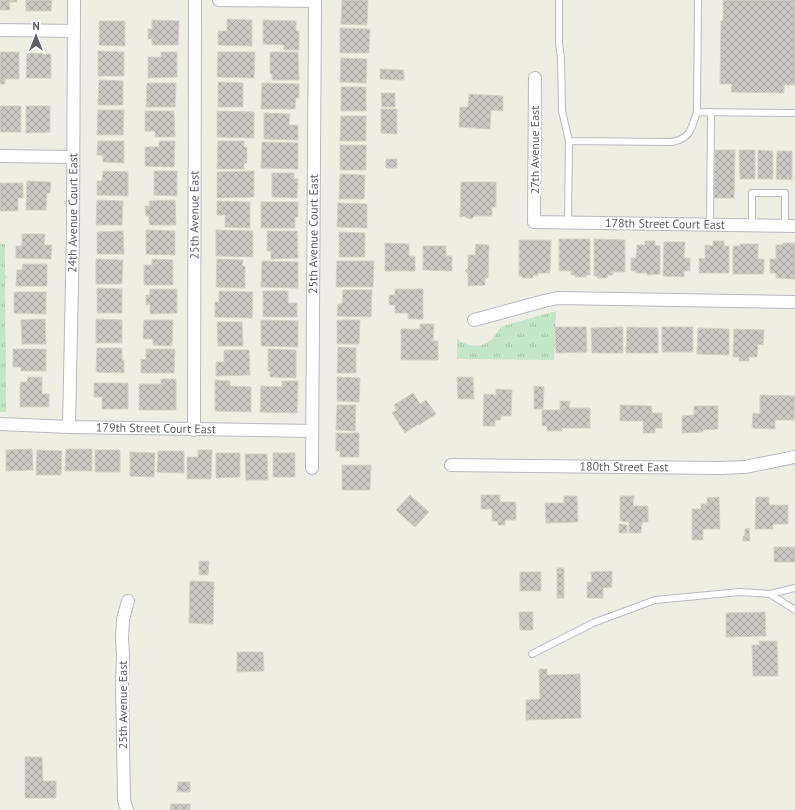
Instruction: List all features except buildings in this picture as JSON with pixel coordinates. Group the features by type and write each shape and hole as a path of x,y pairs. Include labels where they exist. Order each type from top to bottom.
{"street":[{"name":"24th Avenue Court East","path":"69,427 74,0"},
{"name":"25th Avenue East","path":"194,430 195,0"},
{"path":"220,0 315,1"},
{"name":"25th Avenue Court East","path":"312,468 315,1"},
{"path":"0,30 74,31"},
{"name":"27th Avenue East","path":"534,222 535,78"},
{"path":"0,156 73,158"},
{"name":"178th Street Court East","path":"534,222 790,226"},
{"path":"474,320 558,298 795,302"},
{"name":"179th Street Court East","path":"0,424 194,430 312,431"},
{"name":"180th Street East","path":"451,465 726,468 744,467 795,457"},
{"name":"25th Avenue East","path":"127,810 124,800 122,638 123,619 128,601"}],"lane":[{"path":"559,0 562,111 569,141 568,222"},
{"path":"569,141 672,142 679,141 686,137 690,132 697,112 698,0"},
{"path":"697,112 795,113"},
{"path":"710,225 711,112"},
{"path":"752,225 752,193 785,193 790,226"},
{"path":"532,654 592,623 655,600 740,592 770,594 795,588"},
{"path":"770,594 795,610"}],"green space":[{"path":"0,244 5,244 5,275 7,277 5,279 6,412 0,412"},
{"path":"556,311 554,360 457,359 457,339 466,344 475,346 484,344 489,342 503,326"}]}
